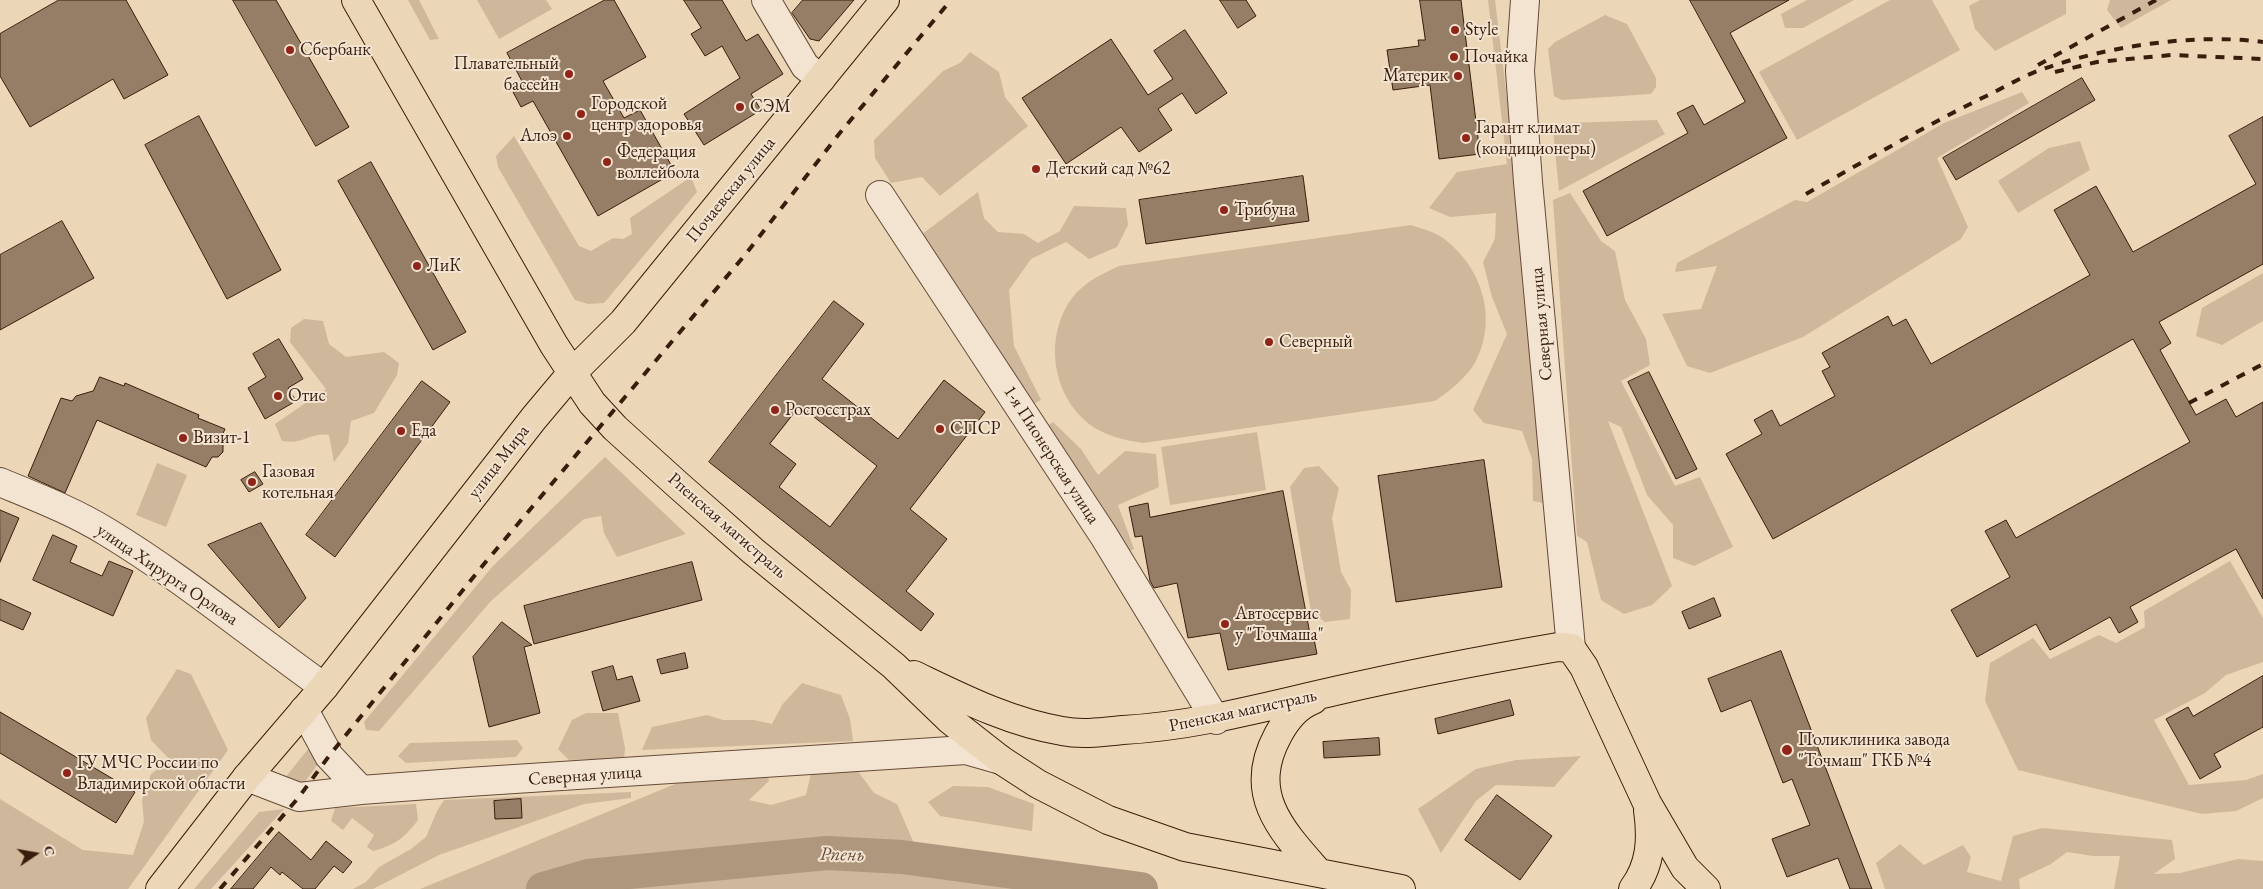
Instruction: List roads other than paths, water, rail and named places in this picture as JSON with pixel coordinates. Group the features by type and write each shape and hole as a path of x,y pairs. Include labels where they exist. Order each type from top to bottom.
{"main road":[{"path":"356,0 571,374"},
{"name":"Почаевская улица","path":"571,374 623,322 884,0"},
{"name":"Рпенская магистраль","path":"571,374 592,403 615,428 678,485 753,551 894,666 950,720 1001,760 1064,799 1108,820 1185,847 1401,889"},
{"name":"улица Мира","path":"160,889 247,777 324,686 528,425 571,374"},
{"name":"Рпенская магистраль","path":"894,666 982,707 1024,722 1064,732 1094,732 1162,728 1216,720 1434,668 1558,647 1571,648"},
{"path":"1571,648 1584,668 1648,803 1685,868 1706,889"},
{"name":"Рпенская магистраль","path":"1319,874 1289,839 1271,810 1265,786 1266,762 1286,721 1305,703 1335,691"},
{"path":"1633,889 1640,879 1650,856 1651,828 1648,803"}],"street":[{"path":"766,0 805,66 821,79"},
{"name":"Северная улица","path":"1525,0 1520,71 1571,648"},
{"name":"1-я Пионерская улица","path":"880,195 1104,536 1216,720"},
{"name":"улица Хирурга Орлова","path":"0,482 53,503 106,531 208,600 324,686"},
{"path":"304,710 329,756 361,790"},
{"path":"926,752 950,720"},
{"name":"Северная улица","path":"247,777 299,797 361,790 926,752 966,750 1001,760"}],"waterway":[{"name":"Рпень","path":"543,889 588,876 827,853 902,857 1141,889"}],"railway":[{"path":"220,889 299,797 329,756 484,564 745,255 839,134 951,0"},
{"path":"2038,65 2156,0"},
{"path":"1806,194 1937,121 2043,69 2095,54 2152,44 2209,39 2263,42"},
{"path":"2055,72 2097,62 2171,55 2263,59"},
{"path":"2189,403 2263,364"}],"place":[{"name":"Style","path":"1455,30"},
{"name":"Сбербанк","path":"290,50"},
{"name":"Почайка","path":"1454,57"},
{"name":"Плавательный бассейн","path":"569,74"},
{"name":"Материк","path":"1458,76"},
{"name":"СЭМ","path":"740,107"},
{"name":"Городской центр здоровья","path":"581,114"},
{"name":"Алоэ","path":"567,136"},
{"name":"Гарант климат (кондиционеры)","path":"1466,138"},
{"name":"Федерация воллейбола","path":"607,162"},
{"name":"Детский сад №62","path":"1036,169"},
{"name":"Трибуна","path":"1224,210"},
{"name":"ЛиК","path":"417,266"},
{"name":"Северный","path":"1269,342"},
{"name":"Отис","path":"278,396"},
{"name":"Росгосстрах","path":"775,410"},
{"name":"СПСР","path":"940,429"},
{"name":"Еда","path":"401,431"},
{"name":"Визит-1","path":"183,438"},
{"name":"Газовая котельная","path":"252,482"},
{"name":"Автосервис у \"Точмаша\"","path":"1225,624"},
{"name":"Поликлиника завода \"Точмаш\" ГКБ №4","path":"1787,750"},
{"name":"ГУ МЧС России по Владимирской области","path":"67,773"}]}
